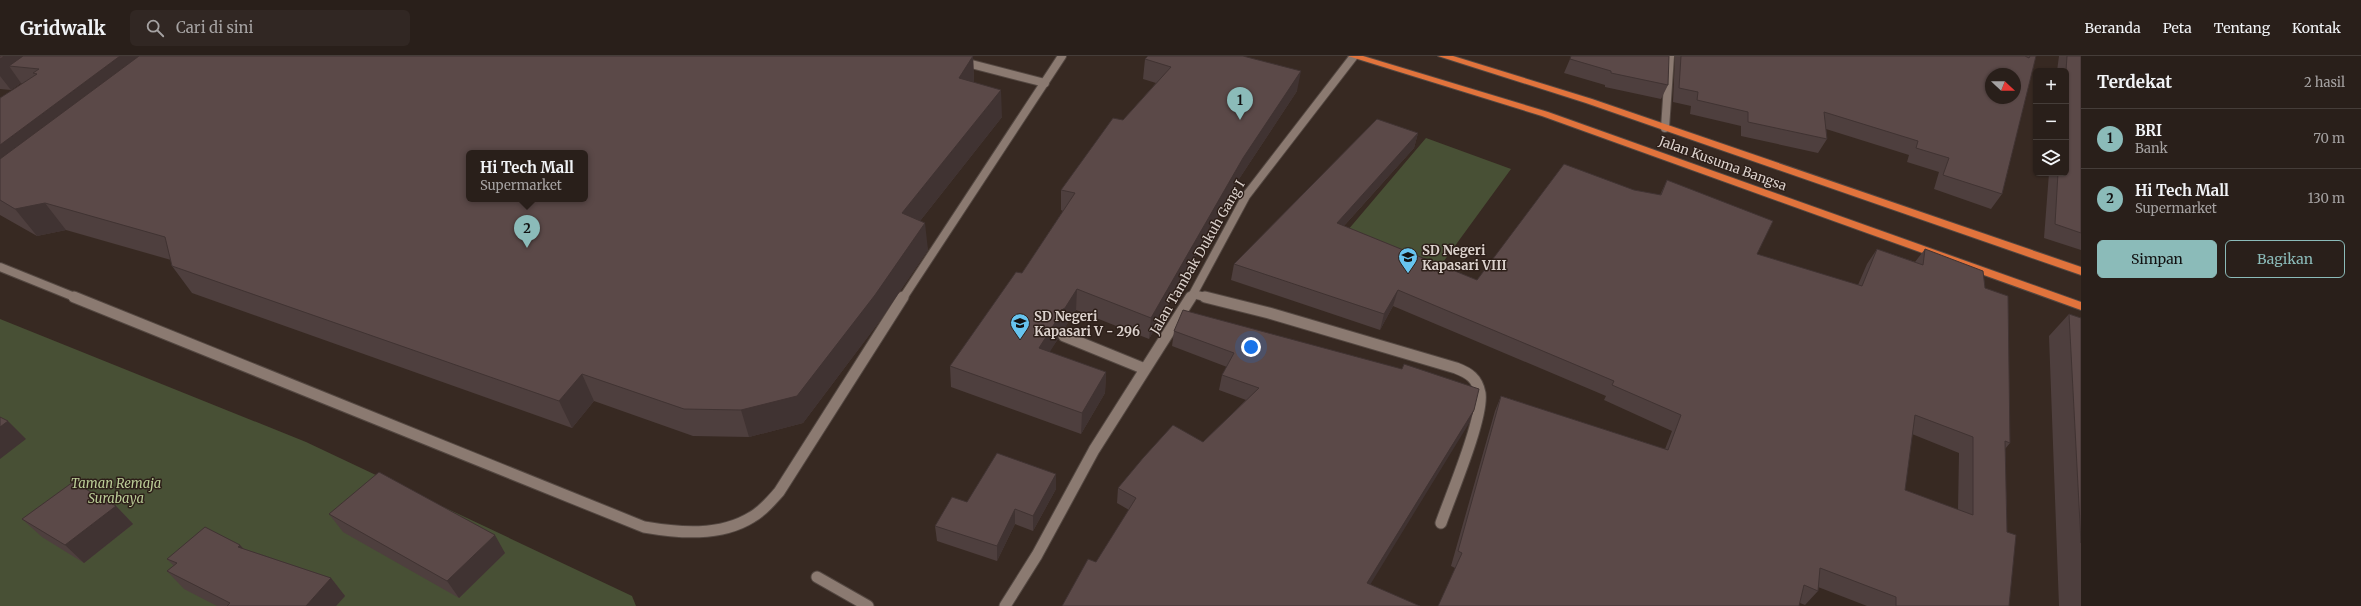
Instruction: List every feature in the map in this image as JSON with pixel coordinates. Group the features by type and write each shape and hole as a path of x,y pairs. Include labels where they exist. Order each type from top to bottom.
{"highway":[{"name":"Jalan Kusuma Bangsa","path":"1353,56 1545,114 2081,306"},
{"name":"Jalan Kusuma Bangsa","path":"1443,56 1589,101 2081,271"}],"street":[{"path":"940,56 1045,83"},
{"path":"0,267 644,527 674,533 697,533 720,529 747,520 760,511 779,492 909,288 1062,56"},
{"name":"Jalan Tambak Dukuh Gang I","path":"1005,606 1037,555 1094,450 1193,294 1246,196 1353,56"},
{"path":"1665,128 1670,56"},
{"path":"1193,294 1276,315 1456,368 1470,374 1475,380 1480,394 1476,423 1441,523"},
{"path":"1064,336 1145,369"},
{"path":"817,577 868,606"}],"green space":[{"path":"1426,138 1511,169 1433,276 1342,237"},
{"name":"Taman Remaja Surabaya","path":"0,319 306,442 632,596 636,606 0,606"}],"building":[{"path":"23,56 120,56 0,145 0,98 37,74 33,73 39,69 9,66"},
{"path":"139,56 973,56 959,78 1001,90 902,213 925,223 875,295 797,396 741,410 684,409 582,374 559,401 172,266 165,237 45,203 15,209 0,200 0,159"},
{"path":"1148,56 1243,56 1301,71 1243,158 1151,318 1077,289 1065,308 1058,312 1058,318 1039,348 1106,372 1082,413 950,366 1016,272 1022,273 1075,193 1061,190 1113,118 1123,120 1171,67 1145,59"},
{"path":"1571,56 1669,56 1668,85 1611,73 1611,71 1570,59"},
{"path":"1681,56 2025,56 2029,58 2030,56 2036,56 2002,194 1943,175 1949,158 1916,148 1918,141 1824,112 1827,139 1748,122 1748,112 1697,100 1698,92 1679,88"},
{"path":"2067,56 2081,56 2081,233 2055,224 2058,176 2069,176 2069,68 2066,68"},
{"path":"1377,119 1418,133 1337,223 1477,280 1564,164 1634,190 1661,195 1667,180 1773,221 1757,254 1862,286 1877,249 1923,265 1925,249 1983,271 1985,288 2008,296 2010,443 2005,441 2007,532 2016,535 2009,606 1896,606 1896,597 1820,568 1818,591 1804,585 1799,606 1438,606 1462,553 1458,551 1501,396 1668,450 1681,415 1612,385 1614,381 1398,290 1384,314 1234,264","holes":["1915,415 1973,437 1973,515 1905,490"]},
{"path":"1183,310 1402,369 1404,364 1479,389 1474,410 1367,583 1420,606 1062,606 1088,559 1096,562 1136,498 1118,488 1143,458 1173,425 1203,442 1259,388 1222,375 1234,353 1174,331"},
{"path":"2069,314 2081,318 2081,543"},
{"path":"0,417 8,421 0,427"},
{"path":"997,453 1056,474 1033,516 1015,509 997,546 935,526 952,497 967,502"},
{"path":"379,472 495,535 447,581 329,514"},
{"path":"73,482 116,506 65,545 22,519"},
{"path":"205,527 240,545 238,547 331,578 306,606 227,606 230,603 167,571 177,563 167,559"}],"place":[{"name":"BRI","path":"1240,120"},
{"name":"Hi Tech Mall","path":"527,248"},
{"name":"SD Negeri Kapasari VIII","path":"1408,274"},
{"name":"SD Negeri Kapasari V - 296","path":"1020,340"}]}
